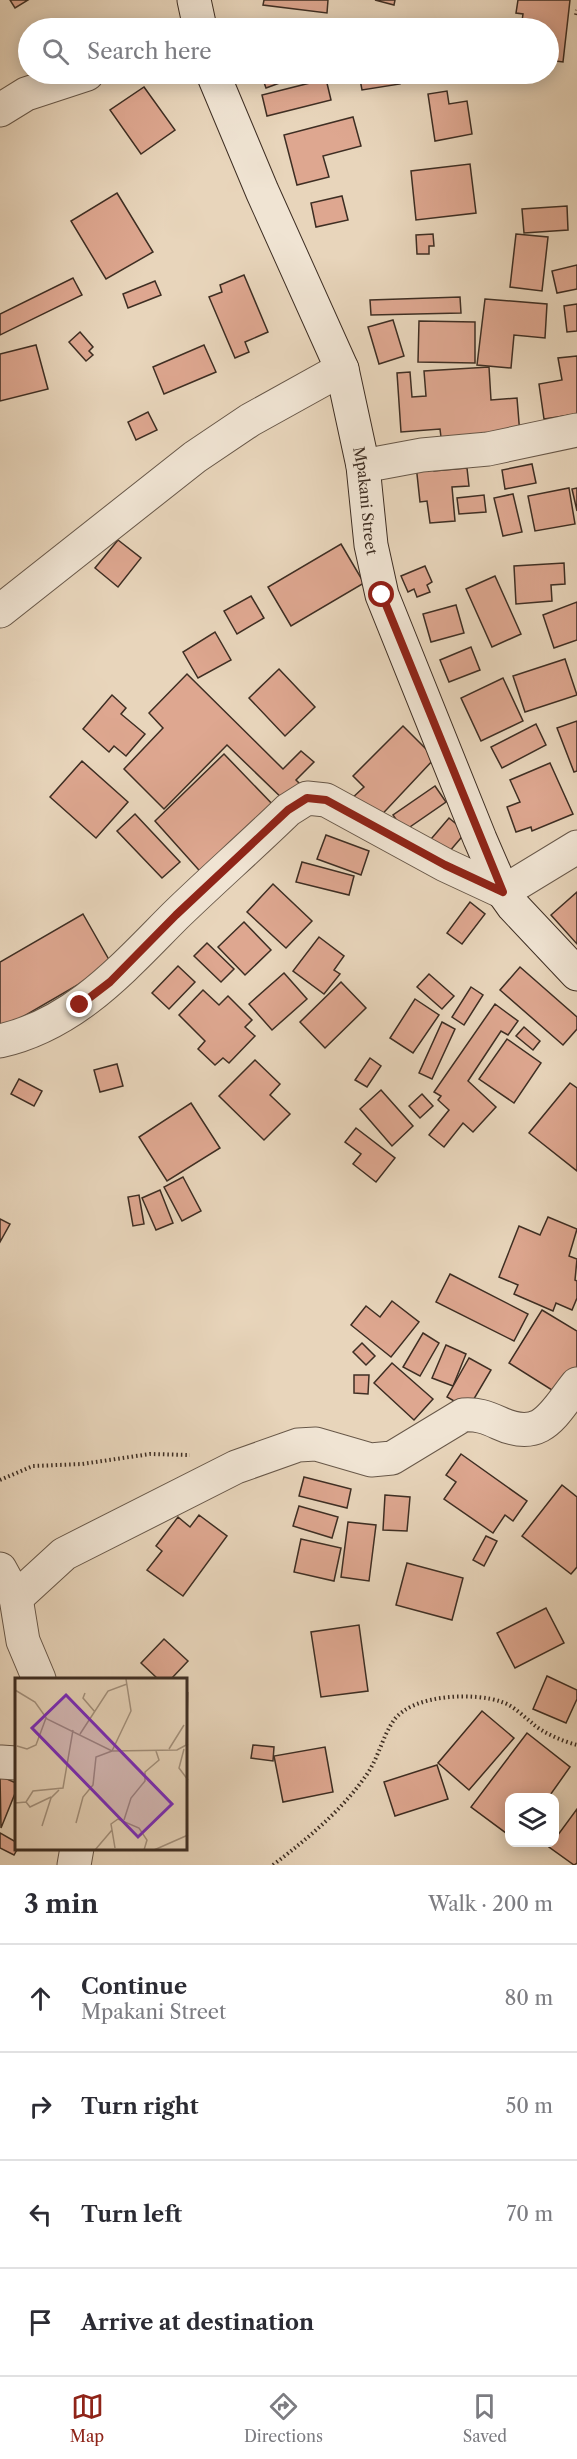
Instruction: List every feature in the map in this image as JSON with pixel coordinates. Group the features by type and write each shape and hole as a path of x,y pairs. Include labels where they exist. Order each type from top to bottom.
{"street":[{"path":"194,0 198,18"},
{"path":"0,110 26,94 56,84"},
{"name":"Mpakani Street","path":"217,84 262,191 342,369 352,402 363,466 371,545 382,595 503,892 526,923 577,974"},
{"path":"0,611 195,458 250,420 342,369"},
{"path":"363,466 422,455 488,449 577,430"},
{"path":"0,1041 50,1024 110,982 176,915 288,810 307,798 326,800 445,865 503,892 577,848"},
{"path":"16,1598 64,1554 236,1467 298,1445 316,1444 371,1460 392,1458 462,1415 476,1414 514,1430 530,1431 544,1425 577,1384"},
{"path":"0,1569 16,1598 23,1641 39,1678"},
{"path":"74,1865 78,1850"}],"path":[{"path":"0,1480 33,1466 82,1464 150,1454 183,1454 236,1467"},
{"path":"273,1865 317,1831 342,1806 367,1775 395,1718 411,1706 442,1698 469,1697 502,1702 534,1725 577,1745"}],"building":[{"path":"10,0 28,0 15,8"},
{"path":"264,0 328,0 327,13 263,5"},
{"path":"375,0 395,0 394,5"},
{"path":"518,0 570,0 563,62 559,61 559,18 522,18 523,14 516,13"},
{"path":"265,84 277,84 266,88"},
{"path":"306,84 327,84 331,100 267,116 262,95"},
{"path":"361,84 400,84 362,90"},
{"path":"144,87 175,130 141,154 110,110"},
{"path":"447,91 449,104 467,101 472,134 435,141 428,94"},
{"path":"353,117 361,146 323,156 329,177 297,185 284,135"},
{"path":"470,164 476,213 416,220 411,171"},
{"path":"117,193 153,252 106,279 71,221"},
{"path":"342,196 348,220 316,227 311,203"},
{"path":"567,206 568,230 524,233 522,209"},
{"path":"433,234 434,246 429,246 429,254 417,254 416,235"},
{"path":"516,234 548,237 542,291 510,287"},
{"path":"577,265 577,289 557,293 552,271"},
{"path":"244,275 268,332 245,342 249,352 235,358 209,297 222,292 220,285"},
{"path":"73,278 82,295 0,335 0,314"},
{"path":"155,281 161,295 128,308 123,294"},
{"path":"460,297 461,313 371,315 370,300"},
{"path":"485,299 547,304 545,338 514,335 511,368 477,365"},
{"path":"577,304 577,331 567,332 564,306"},
{"path":"393,320 404,356 379,364 368,327"},
{"path":"419,321 475,322 475,363 418,362"},
{"path":"80,332 93,347 89,351 93,355 86,361 69,342"},
{"path":"36,345 48,389 0,401 0,354"},
{"path":"204,345 216,372 164,394 153,367"},
{"path":"577,356 577,414 544,419 539,384 562,380 558,358"},
{"path":"489,367 491,400 517,398 520,435 441,437 440,429 401,432 397,373 410,372 412,397 426,396 424,371"},
{"path":"148,412 157,430 136,440 128,422"},
{"path":"433,464 434,471 467,468 469,486 452,487 455,521 430,523 427,501 420,502 416,465"},
{"path":"532,464 536,483 505,489 502,470"},
{"path":"569,488 575,524 535,531 528,496"},
{"path":"577,488 577,511 572,489"},
{"path":"513,494 522,532 503,536 494,498"},
{"path":"484,495 486,512 459,514 457,498"},
{"path":"118,540 141,558 118,587 95,568"},
{"path":"341,544 364,583 291,626 268,587"},
{"path":"564,563 565,584 551,585 552,601 516,604 514,566"},
{"path":"425,566 432,582 427,585 430,592 417,597 414,589 408,592 401,576"},
{"path":"495,576 521,634 492,647 466,589"},
{"path":"251,596 264,618 237,634 224,611"},
{"path":"577,602 577,640 554,648 543,615"},
{"path":"456,605 464,633 431,642 423,614"},
{"path":"215,632 231,660 198,678 183,652"},
{"path":"471,647 480,670 449,682 440,660"},
{"path":"565,659 577,695 525,712 513,676"},
{"path":"279,669 315,707 285,736 249,698"},
{"path":"187,674 283,769 301,751 314,762 296,780 304,788 288,804 227,745 164,809 124,769 163,728 149,713"},
{"path":"503,678 523,721 481,741 461,698"},
{"path":"112,695 126,708 121,714 145,734 126,756 114,746 109,752 83,729"},
{"path":"577,721 577,771 574,772 557,728"},
{"path":"536,724 546,745 502,768 491,747"},
{"path":"403,726 435,758 373,824 349,801 364,787 353,776"},
{"path":"224,754 277,809 206,878 155,821"},
{"path":"82,761 128,802 96,838 50,797"},
{"path":"550,763 573,814 532,831 531,827 516,832 507,807 520,802 510,780"},
{"path":"435,786 446,802 404,831 393,815"},
{"path":"135,814 180,862 162,878 117,831"},
{"path":"449,818 466,832 443,859 426,845"},
{"path":"326,835 369,851 361,875 317,859"},
{"path":"302,862 354,876 349,895 296,882"},
{"path":"273,884 312,921 286,948 247,912"},
{"path":"577,892 577,944 551,915"},
{"path":"470,902 485,914 462,944 447,933"},
{"path":"83,914 112,965 0,1030 0,962"},
{"path":"244,922 271,950 245,975 218,947"},
{"path":"319,937 344,956 334,970 340,974 324,994 293,971"},
{"path":"207,943 234,969 221,982 194,956"},
{"path":"178,966 195,982 169,1009 152,993"},
{"path":"520,967 577,1017 577,1029 563,1045 500,990"},
{"path":"284,973 307,999 272,1030 249,1004"},
{"path":"429,974 454,996 442,1009 417,987"},
{"path":"341,982 366,1008 325,1048 300,1022"},
{"path":"471,987 483,995 464,1025 452,1017"},
{"path":"203,990 219,1005 228,996 252,1020 245,1027 255,1036 229,1063 223,1058 215,1065 198,1049 205,1041 179,1015"},
{"path":"415,999 439,1015 413,1053 390,1038"},
{"path":"495,1004 518,1021 508,1035 501,1031 468,1081 496,1107 473,1132 463,1123 444,1147 429,1135 449,1110 438,1100 441,1096 434,1092"},
{"path":"442,1022 455,1029 432,1079 419,1073"},
{"path":"524,1027 540,1041 533,1050 516,1036"},
{"path":"507,1039 541,1063 514,1103 479,1079"},
{"path":"370,1058 381,1066 367,1087 355,1080"},
{"path":"255,1060 280,1084 270,1095 290,1114 264,1140 219,1096"},
{"path":"117,1064 123,1086 100,1092 94,1070"},
{"path":"19,1079 42,1091 34,1106 11,1094"},
{"path":"570,1083 577,1088 577,1171 529,1133"},
{"path":"381,1090 413,1126 392,1146 360,1109"},
{"path":"422,1094 433,1106 420,1118 409,1106"},
{"path":"191,1103 220,1148 167,1181 139,1137"},
{"path":"356,1128 395,1158 376,1182 353,1164 361,1154 345,1142"},
{"path":"183,1177 201,1211 182,1221 164,1187"},
{"path":"160,1190 173,1223 156,1230 142,1198"},
{"path":"139,1195 144,1224 133,1226 128,1197"},
{"path":"548,1217 577,1229 569,1256 577,1259 575,1280 577,1281 577,1298 572,1310 556,1303 553,1311 514,1294 518,1285 499,1277 519,1226 540,1235"},
{"path":"0,1219 10,1224 0,1242"},
{"path":"450,1274 528,1314 514,1341 436,1302"},
{"path":"392,1301 419,1322 391,1357 351,1325 366,1306 380,1317"},
{"path":"542,1310 577,1331 577,1374 563,1397 509,1363"},
{"path":"423,1333 439,1343 420,1376 403,1367"},
{"path":"362,1343 375,1356 366,1365 353,1352"},
{"path":"446,1345 466,1354 453,1386 432,1378"},
{"path":"469,1358 491,1370 468,1409 447,1397"},
{"path":"392,1363 433,1399 414,1420 374,1383"},
{"path":"354,1375 369,1375 368,1394 354,1393"},
{"path":"461,1454 527,1501 513,1521 505,1515 493,1533 444,1499 456,1482 446,1475"},
{"path":"304,1477 351,1489 347,1508 299,1496"},
{"path":"562,1485 577,1497 577,1567 571,1574 522,1536"},
{"path":"385,1495 410,1497 407,1531 383,1530"},
{"path":"299,1506 338,1517 332,1538 293,1526"},
{"path":"199,1515 227,1536 183,1596 147,1570 162,1551 156,1546 178,1517 190,1527"},
{"path":"348,1522 376,1525 369,1581 341,1577"},
{"path":"486,1536 497,1541 484,1566 473,1560"},
{"path":"301,1539 341,1548 334,1581 294,1572"},
{"path":"407,1563 463,1578 452,1620 396,1605"},
{"path":"546,1608 564,1643 515,1668 497,1633"},
{"path":"359,1625 368,1691 321,1697 311,1632"},
{"path":"164,1639 188,1661 172,1678 157,1678 141,1663"},
{"path":"547,1676 577,1690 577,1699 566,1723 533,1709"},
{"path":"482,1711 514,1738 469,1790 438,1763"},
{"path":"527,1733 570,1767 552,1793 505,1793 505,1832 471,1807"},
{"path":"253,1745 274,1747 273,1761 251,1758"},
{"path":"325,1747 333,1792 283,1802 274,1756"},
{"path":"437,1765 448,1799 395,1816 384,1782"},
{"path":"0,1776 15,1783 15,1793 1,1828"},
{"path":"577,1809 577,1863 574,1865 549,1847 559,1847 559,1833"},
{"path":"0,1833 15,1841 15,1850 17,1850 14,1855 0,1848"}],"route":[{"path":"80,1005 110,982 176,915 288,810 307,798 326,800 445,865 503,892 490,865 382,595"}]}
